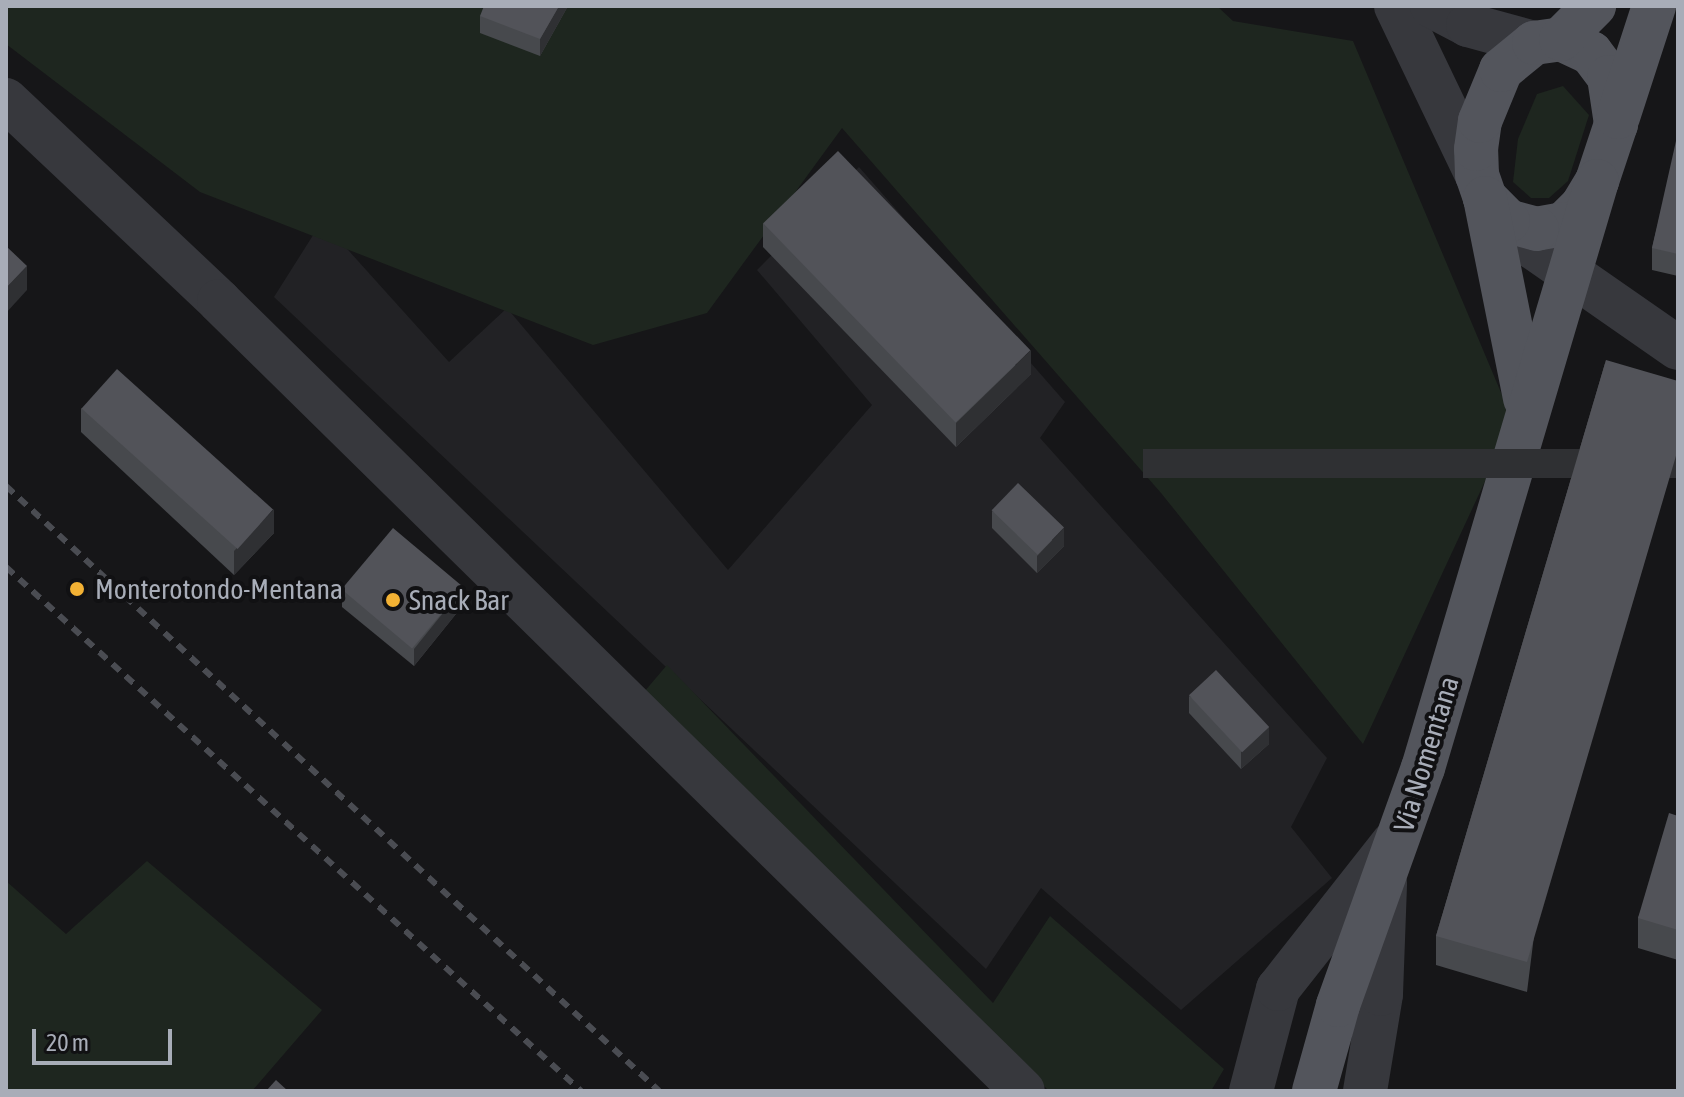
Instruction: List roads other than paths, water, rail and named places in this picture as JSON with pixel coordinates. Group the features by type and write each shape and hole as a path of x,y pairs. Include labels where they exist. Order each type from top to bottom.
{"main road":[{"path":"1594,6 1501,70 1490,90 1480,121 1490,198 1537,229 1564,224 1597,181 1654,6"},
{"path":"1547,41 1591,53 1609,77 1616,124"},
{"name":"Via Nomentana","path":"1314,1091 1338,1005 1404,828 1597,181"},
{"name":"Via Nomentana","path":"1490,198 1515,329 1527,414"}],"street":[{"path":"1396,6 1490,198 1534,248 1569,269 1678,348"},
{"path":"1432,6 1468,25 1547,41"},
{"path":"6,100 219,301 1023,1091"},
{"path":"1251,1091 1278,989 1404,828"},
{"path":"1365,1091 1381,994 1385,879"}],"railway":[{"path":"6,486 659,1091"},
{"path":"6,567 581,1091"}],"place":[{"name":"Monterotondo-Mentana","path":"77,589"},
{"name":"Snack Bar","path":"393,600"}]}
